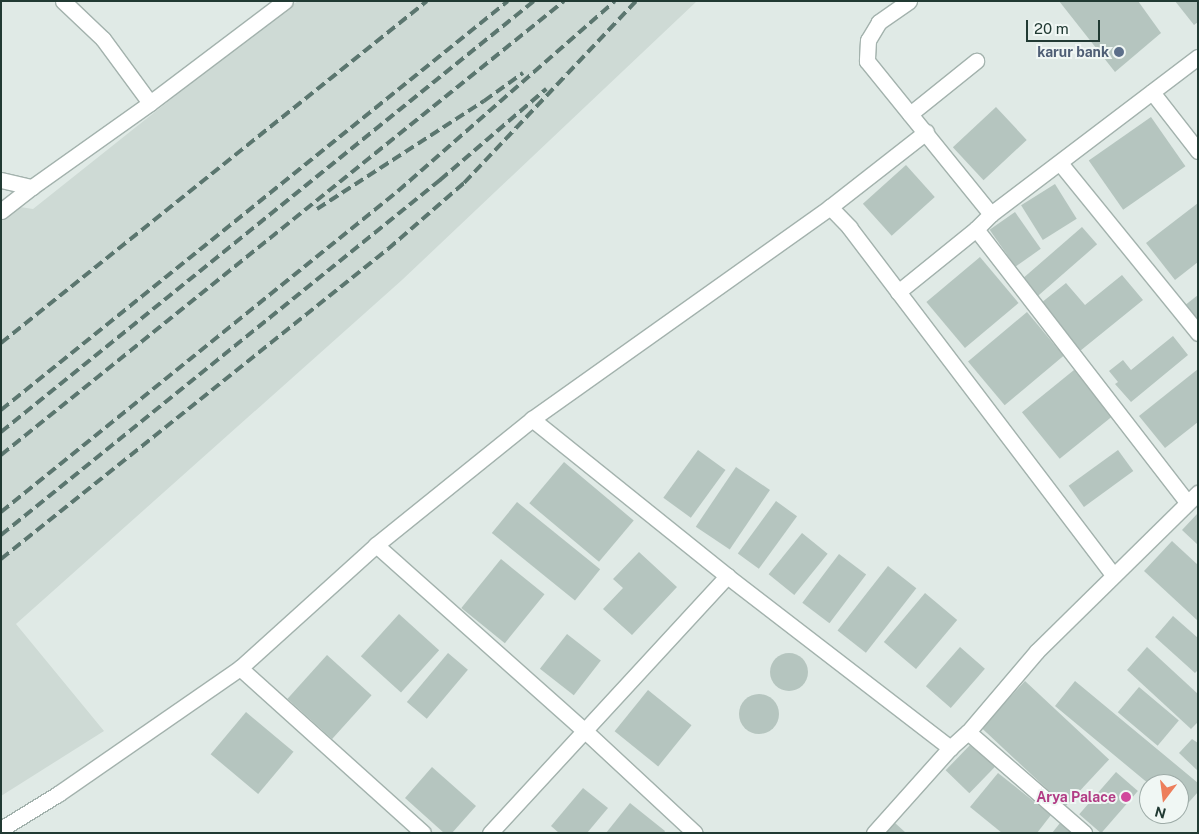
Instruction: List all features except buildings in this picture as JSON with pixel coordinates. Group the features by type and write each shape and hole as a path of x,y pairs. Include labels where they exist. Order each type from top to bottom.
{"street":[{"path":"63,1 103,39 150,103"},
{"path":"1,211 150,103 285,1"},
{"path":"909,1 878,22 868,40 867,61 991,214"},
{"path":"898,292 976,229 991,214 1198,56"},
{"path":"910,114 976,61"},
{"path":"1152,92 1198,151"},
{"path":"1,829 58,794 240,668 376,545 532,419 830,207 926,132"},
{"path":"1060,163 1198,333"},
{"path":"1,180 32,187"},
{"path":"830,207 849,227 1113,575"},
{"path":"874,833 950,748 968,732 1037,651 1192,497 976,229"},
{"path":"532,419 726,576 950,748"},
{"path":"376,545 584,730 695,833"},
{"path":"490,833 726,576"},
{"path":"240,668 423,833"},
{"path":"968,732 1084,833"}],"shaded area":[{"path":"298,1 697,1 402,280 16,624 104,731 1,796 1,204 33,209 259,29"}],"railway":[{"path":"1,343 427,1"},
{"path":"1,410 508,1"},
{"path":"1,432 534,1"},
{"path":"1,455 564,1"},
{"path":"1,512 398,191 615,1"},
{"path":"1,559 388,249 464,183 636,1"},
{"path":"317,209 484,101 523,73"},
{"path":"1,535 440,180 546,89"}],"place":[{"name":"karur bank","path":"1119,52"},
{"name":"Arya Palace","path":"1126,797"}]}
